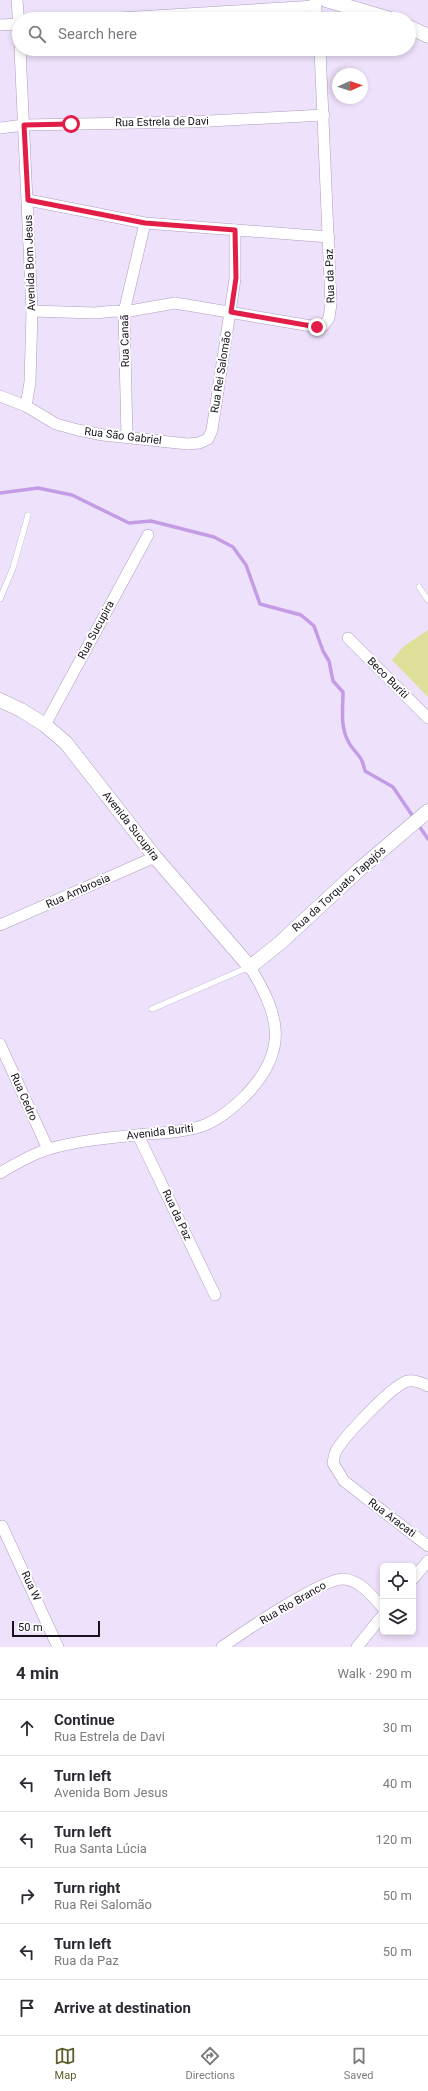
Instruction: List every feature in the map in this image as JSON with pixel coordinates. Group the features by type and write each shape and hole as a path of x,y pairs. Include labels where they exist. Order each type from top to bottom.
{"street":[{"path":"18,0 18,12"},
{"path":"193,12 319,2 361,12"},
{"path":"318,12 319,2"},
{"path":"0,25 12,25"},
{"path":"416,30 428,36"},
{"name":"Avenida Bom Jesus","path":"20,56 32,311 30,382 26,406"},
{"name":"Rua da Paz","path":"32,311 94,313 114,311 124,312 175,303 317,327 323,326 331,312 320,56"},
{"name":"Rua Estrela de Davi","path":"0,128 24,125 191,122 324,115"},
{"path":"28,200 145,223 329,237"},
{"name":"Rua Canaã","path":"127,437 124,312 145,223"},
{"name":"Rua Rei Salomão","path":"214,419 236,278 235,230"},
{"name":"Rua São Gabriel","path":"0,396 26,406 56,424 103,435 199,444 208,439 212,430 214,419"},
{"name":"Rua Sucupira","path":"45,725 148,535"},
{"name":"Beco Buriti","path":"348,638 428,718"},
{"name":"Avenida Sucupira","path":"0,700 21,710 45,725 70,748 155,857 250,967"},
{"name":"Rua da Torquato Tapajós","path":"250,967 280,943 356,873 424,814"},
{"name":"Rua Ambrosia","path":"0,925 155,857"},
{"name":"Avenida Buriti","path":"0,1173 48,1149 89,1140 189,1129 202,1126 227,1112 264,1074 272,1058 275,1040 274,1018 267,999 250,967"},
{"name":"Rua Cedro","path":"0,1044 48,1149"},
{"name":"Rua da Paz","path":"138,1135 215,1295"},
{"name":"Rua Aracati","path":"428,1386 425,1384 408,1381 398,1386 357,1424 334,1453 333,1463 339,1475 356,1491 428,1546"},
{"name":"Rua W","path":"2,1526 58,1647"},
{"path":"416,1575 428,1561"},
{"name":"Rua Rio Branco","path":"222,1647 274,1612 328,1582 342,1579 352,1581 362,1587 380,1605"},
{"path":"357,1647 380,1619"}],"lane":[{"path":"0,598 13,568 28,515"},
{"path":"419,587 428,600"},
{"path":"152,1009 250,967"}],"green space":[{"path":"428,630 428,697 392,660 404,646"}],"waterway":[{"path":"0,493 38,488 72,495 129,523 151,521 214,537 233,547 246,565 260,604 301,615 314,626 323,651 329,661 333,681 343,692 343,723 345,735 348,741 362,760 365,771 393,787 414,818"},
{"path":"417,823 428,839"}],"route":[{"path":"71,124 24,125 28,200 145,223 235,230 236,278 231,312 317,327"}]}
